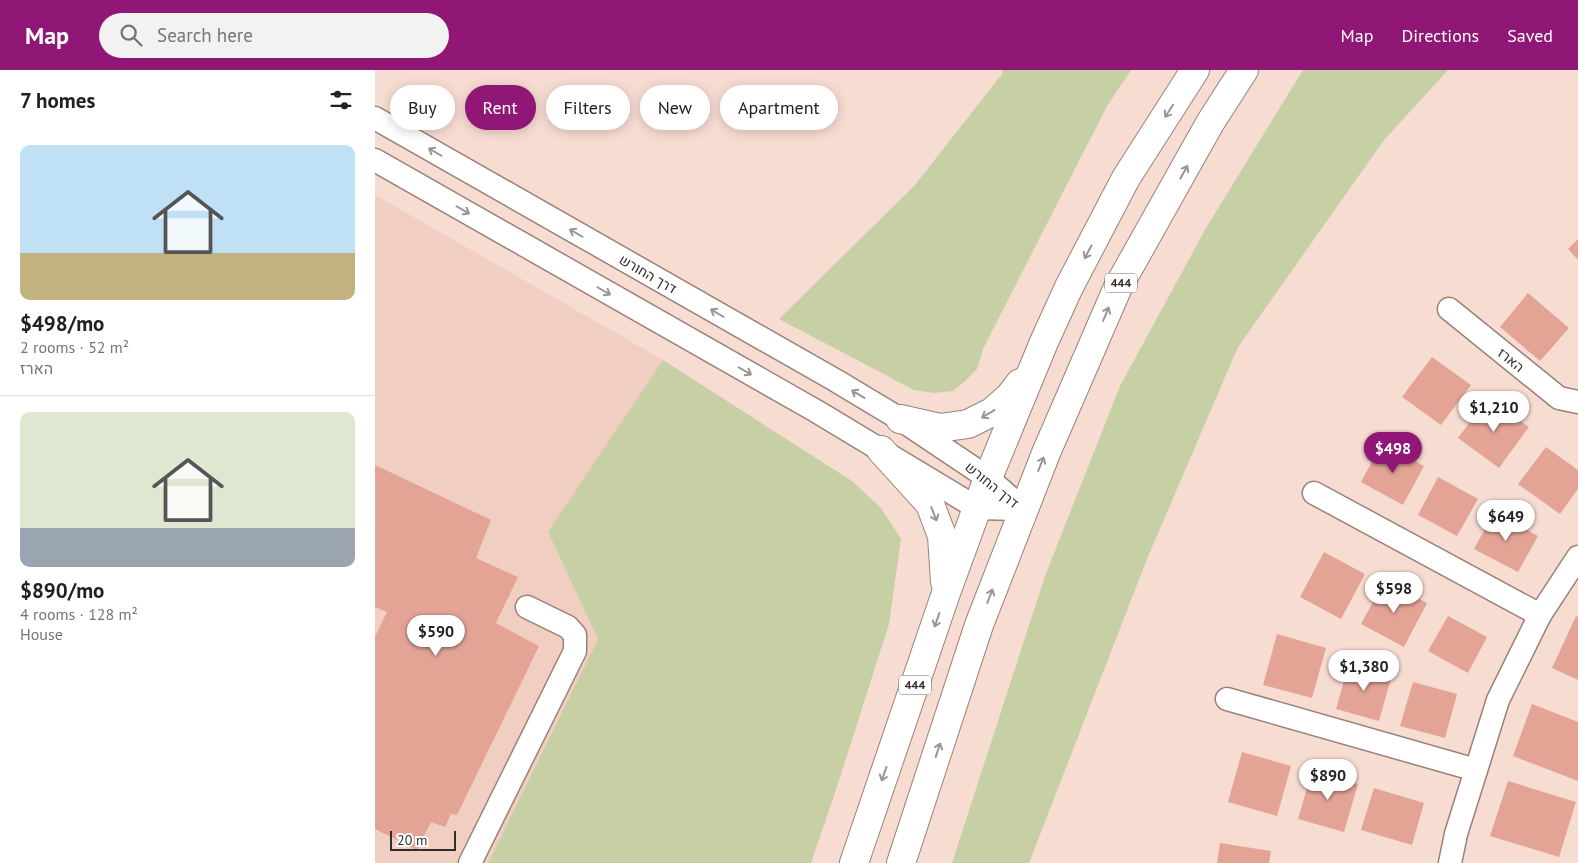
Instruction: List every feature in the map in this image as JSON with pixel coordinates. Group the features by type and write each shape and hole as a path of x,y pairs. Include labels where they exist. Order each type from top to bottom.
{"main road":[{"name":"444","path":"854,863 977,508 1034,366 1069,287 1126,178 1195,70"},
{"name":"444","path":"901,863 979,625 1023,509 1118,287 1210,123 1244,70"},
{"path":"899,420 940,428 968,424 992,412 1010,396 1034,366"},
{"path":"881,450 930,504 942,536 946,594"}],"street":[{"name":"דרך החורש","path":"375,118 835,380 988,478 1023,509"},
{"name":"דרך החורש","path":"375,160 816,411 977,508 1023,509"},
{"name":"הארז","path":"1449,309 1559,398 1578,402"},
{"path":"1314,493 1540,615"},
{"path":"1450,863 1456,834 1499,700 1540,615 1578,557"},
{"path":"470,863 575,651 575,635 568,627 527,607"},
{"path":"1227,699 1476,770"}],"shaded area":[{"path":"375,195 663,360 548,532 598,639 488,863 375,863"}],"green space":[{"path":"1003,70 1131,70 1107,106 983,349 977,369 953,391 934,393 914,390 779,319 915,185 1002,74"},
{"path":"1303,70 1448,70 1384,140 1238,347 1147,559 1029,863 952,863 1045,576 1120,386 1206,228"},
{"path":"663,360 852,481 881,508 901,539 889,624 811,863 488,863 598,639 548,532"}],"building":[{"path":"1578,239 1578,260 1568,249"},
{"path":"1528,293 1569,328 1540,361 1500,327"},
{"path":"1432,357 1471,385 1441,425 1402,397"},
{"path":"1488,398 1529,427 1499,468 1458,438"},
{"path":"1382,443 1424,466 1403,505 1361,482"},
{"path":"1546,447 1578,470 1578,489 1560,514 1518,484"},
{"path":"375,465 491,520 476,558 518,577 496,623 539,646 457,815 451,814 445,827 431,822 417,850 375,829 375,637 387,612 375,607"},
{"path":"1438,477 1478,499 1457,536 1418,515"},
{"path":"1494,512 1538,536 1518,572 1474,549"},
{"path":"1324,552 1365,574 1341,619 1300,597"},
{"path":"1385,580 1427,603 1404,647 1361,624"},
{"path":"1448,616 1487,637 1468,673 1428,651"},
{"path":"1576,616 1578,617 1578,680 1552,668"},
{"path":"1277,634 1326,648 1312,698 1263,685"},
{"path":"1349,663 1392,675 1379,721 1336,709"},
{"path":"1413,682 1457,694 1445,738 1400,726"},
{"path":"1532,704 1578,722 1578,781 1513,756"},
{"path":"1242,752 1291,766 1277,816 1228,802"},
{"path":"1312,771 1358,784 1344,832 1298,819"},
{"path":"1508,781 1576,802 1559,857 1490,836"},
{"path":"1374,788 1424,803 1412,845 1361,830"},
{"path":"1220,843 1271,851 1269,863 1217,863"}]}
